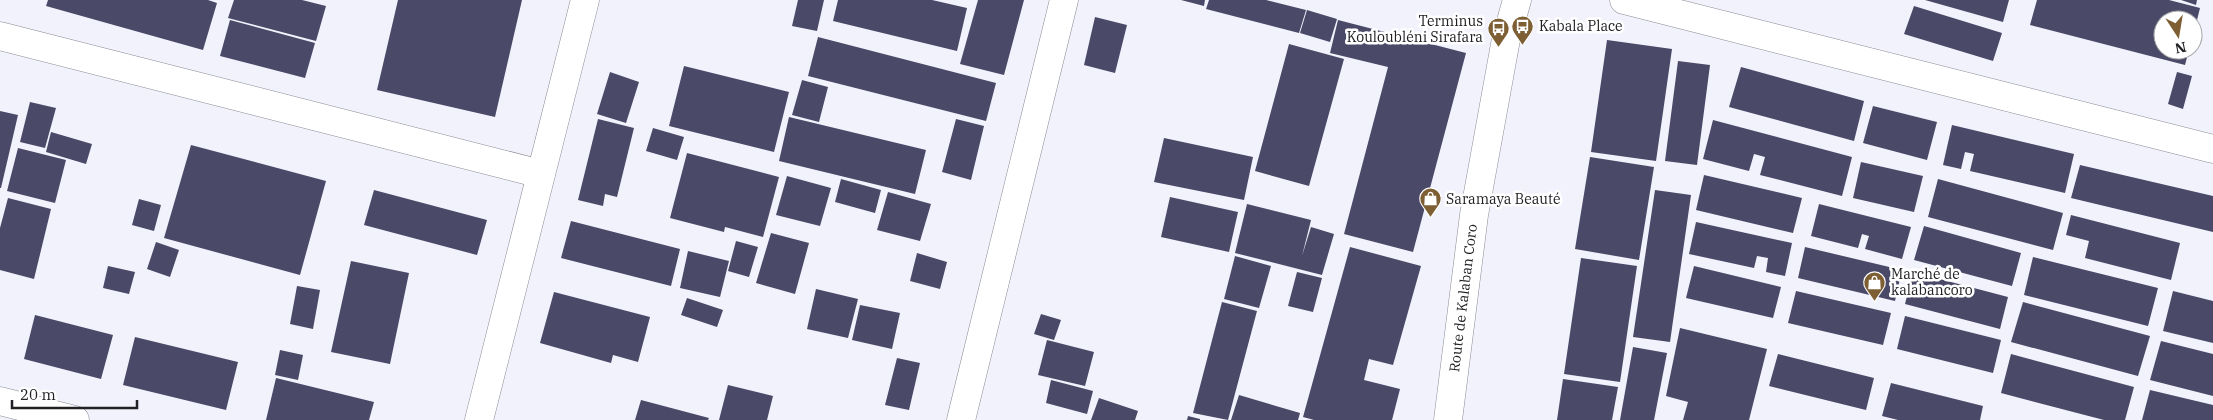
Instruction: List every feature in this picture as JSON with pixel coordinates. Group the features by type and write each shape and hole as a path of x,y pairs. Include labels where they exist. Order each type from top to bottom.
{"street":[{"path":"479,420 585,0"},
{"path":"960,420 1064,0"},
{"name":"Route de Kalaban Coro","path":"1448,420 1474,215 1506,39 1517,0"},
{"path":"1624,0 2213,149"},
{"path":"0,36 541,174"},
{"path":"0,401 75,420"}],"building":[{"path":"48,0 208,0 217,3 203,50 46,6"},
{"path":"234,0 302,0 326,6 316,41 228,18"},
{"path":"398,0 522,0 495,117 377,90"},
{"path":"798,0 824,0 817,31 792,26"},
{"path":"838,0 932,0 967,8 957,51 833,21"},
{"path":"978,0 1024,0 1004,75 960,64"},
{"path":"1181,0 1205,0 1204,6"},
{"path":"1209,0 1266,0 1306,10 1299,33 1206,9"},
{"path":"1925,0 2009,0 2003,22"},
{"path":"2037,0 2169,0 2200,8 2200,10 2153,10 2153,57 2030,25"},
{"path":"2181,0 2197,0 2196,5"},
{"path":"1914,6 2002,33 1993,61 1904,34"},
{"path":"1307,10 1337,19 1330,42 1300,33"},
{"path":"1095,17 1127,25 1115,73 1084,65"},
{"path":"230,20 315,43 305,78 220,56"},
{"path":"1338,20 1466,53 1413,252 1344,234 1388,67 1330,53"},
{"path":"818,37 996,83 986,121 808,76"},
{"path":"1607,40 1672,49 1656,161 1591,152"},
{"path":"1289,44 1344,59 1309,186 1255,171"},
{"path":"2166,60 2186,60 2185,65"},
{"path":"1678,61 1710,65 1697,165 1665,161"},
{"path":"684,66 789,92 774,152 669,126"},
{"path":"1741,67 1864,101 1854,141 1729,107"},
{"path":"610,72 639,82 626,123 597,114"},
{"path":"2177,72 2192,76 2183,109 2168,104"},
{"path":"802,80 828,87 819,122 792,115"},
{"path":"30,102 56,108 45,148 20,142"},
{"path":"1873,106 1937,122 1927,160 1863,143"},
{"path":"0,111 18,115 1,188 0,188"},
{"path":"789,117 926,150 915,194 779,161"},
{"path":"598,119 634,128 617,197 605,194 603,206 578,200"},
{"path":"956,119 984,126 971,180 942,172"},
{"path":"1713,120 1852,157 1842,196 1760,175 1765,157 1754,154 1749,171 1703,159"},
{"path":"1952,125 2074,154 2065,193 1970,171 1974,154 1965,152 1961,169 1943,165"},
{"path":"653,128 684,137 677,160 646,151"},
{"path":"51,132 92,144 86,164 46,152"},
{"path":"1164,138 1253,157 1244,200 1154,182"},
{"path":"191,145 326,181 300,275 164,238"},
{"path":"18,148 66,160 55,203 7,191"},
{"path":"687,153 779,177 763,237 725,227 724,232 670,218"},
{"path":"1590,157 1654,167 1639,260 1575,249"},
{"path":"1861,162 1923,176 1914,212 1853,198"},
{"path":"2080,165 2213,196 2213,232 2071,198"},
{"path":"1704,175 1802,198 1793,233 1696,210"},
{"path":"787,176 831,188 820,226 776,215"},
{"path":"841,179 881,190 875,213 835,202"},
{"path":"1938,179 2063,213 2053,250 1928,217"},
{"path":"374,190 487,220 477,255 364,225"},
{"path":"1655,190 1691,195 1670,342 1633,337"},
{"path":"888,192 931,204 920,241 877,230"},
{"path":"1170,197 1238,212 1229,252 1161,237"},
{"path":"8,198 51,209 34,279 0,270 0,228"},
{"path":"139,199 161,205 154,231 132,225"},
{"path":"1247,204 1311,220 1302,256 1311,227 1334,234 1322,275 1235,253"},
{"path":"1819,204 1911,227 1902,259 1865,249 1869,236 1862,234 1858,248 1811,236"},
{"path":"2071,215 2180,243 2171,280 2085,258 2089,241 2066,235"},
{"path":"571,221 680,249 671,286 561,258"},
{"path":"1696,222 1792,243 1785,276 1766,272 1768,258 1757,256 1754,268 1689,254"},
{"path":"1924,226 2021,253 2012,286 1914,260"},
{"path":"771,233 809,243 795,294 756,283"},
{"path":"736,241 758,247 749,277 728,271"},
{"path":"156,242 179,250 170,277 147,269"},
{"path":"1350,247 1421,266 1393,365 1369,359 1364,380 1400,389 1392,420 1314,420 1303,417"},
{"path":"1805,247 1902,270 1895,301 1798,278"},
{"path":"688,251 729,261 720,297 680,288"},
{"path":"917,253 947,262 940,289 910,281"},
{"path":"1235,256 1271,266 1259,308 1224,299"},
{"path":"2033,257 2158,288 2148,326 2024,295"},
{"path":"1581,258 1637,266 1620,382 1564,374"},
{"path":"351,261 409,273 390,364 331,352"},
{"path":"108,266 135,272 129,294 103,288"},
{"path":"1694,266 1781,287 1773,318 1686,298"},
{"path":"1297,272 1322,278 1313,312 1288,306"},
{"path":"1913,272 2008,297 2000,329 1905,304"},
{"path":"297,286 320,290 313,329 290,324"},
{"path":"816,289 858,299 848,338 807,329"},
{"path":"1796,291 1891,313 1883,345 1788,323"},
{"path":"2173,291 2213,301 2213,343 2163,331"},
{"path":"554,292 650,317 638,362 613,355 611,363 540,343"},
{"path":"687,298 723,310 717,327 681,315"},
{"path":"1222,302 1257,311 1228,420 1193,413"},
{"path":"2023,302 2150,336 2138,376 2011,342"},
{"path":"860,305 900,313 892,349 852,340"},
{"path":"1041,314 1061,320 1054,340 1034,334"},
{"path":"35,315 113,335 101,379 24,359"},
{"path":"1905,316 2001,340 1993,373 1897,349"},
{"path":"1680,328 1767,349 1749,420 1683,420 1688,402 1666,396"},
{"path":"135,337 238,362 226,410 123,385"},
{"path":"1047,340 1094,352 1085,386 1038,375"},
{"path":"2161,341 2213,354 2213,396 2150,380"},
{"path":"1633,347 1667,353 1654,420 1620,420"},
{"path":"280,350 303,355 298,380 275,375"},
{"path":"1778,354 1874,378 1866,410 1769,386"},
{"path":"2011,354 2134,387 2125,420 2104,420 2001,393"},
{"path":"897,358 920,363 909,410 885,405"},
{"path":"276,378 374,402 369,420 266,420"},
{"path":"1563,379 1618,387 1612,420 1557,420"},
{"path":"1051,380 1093,391 1087,414 1046,403"},
{"path":"1891,383 1983,406 1980,420 1898,420 1882,416"},
{"path":"728,385 773,396 767,420 719,420"},
{"path":"2150,390 2213,405 2213,420 2142,420"},
{"path":"1239,395 1300,413 1298,420 1231,420"},
{"path":"1099,398 1138,411 1135,420 1091,420"},
{"path":"641,400 709,418 708,420 635,420"},
{"path":"1188,416 1200,419 1200,420 1187,420"}],"place":[{"name":"Kabala Place","path":"1523,45"},
{"name":"Terminus Kouloubléni Sirafara","path":"1499,48"},
{"name":"Saramaya Beauté","path":"1430,218"},
{"name":"Marché de kalabancoro","path":"1875,301"}]}
